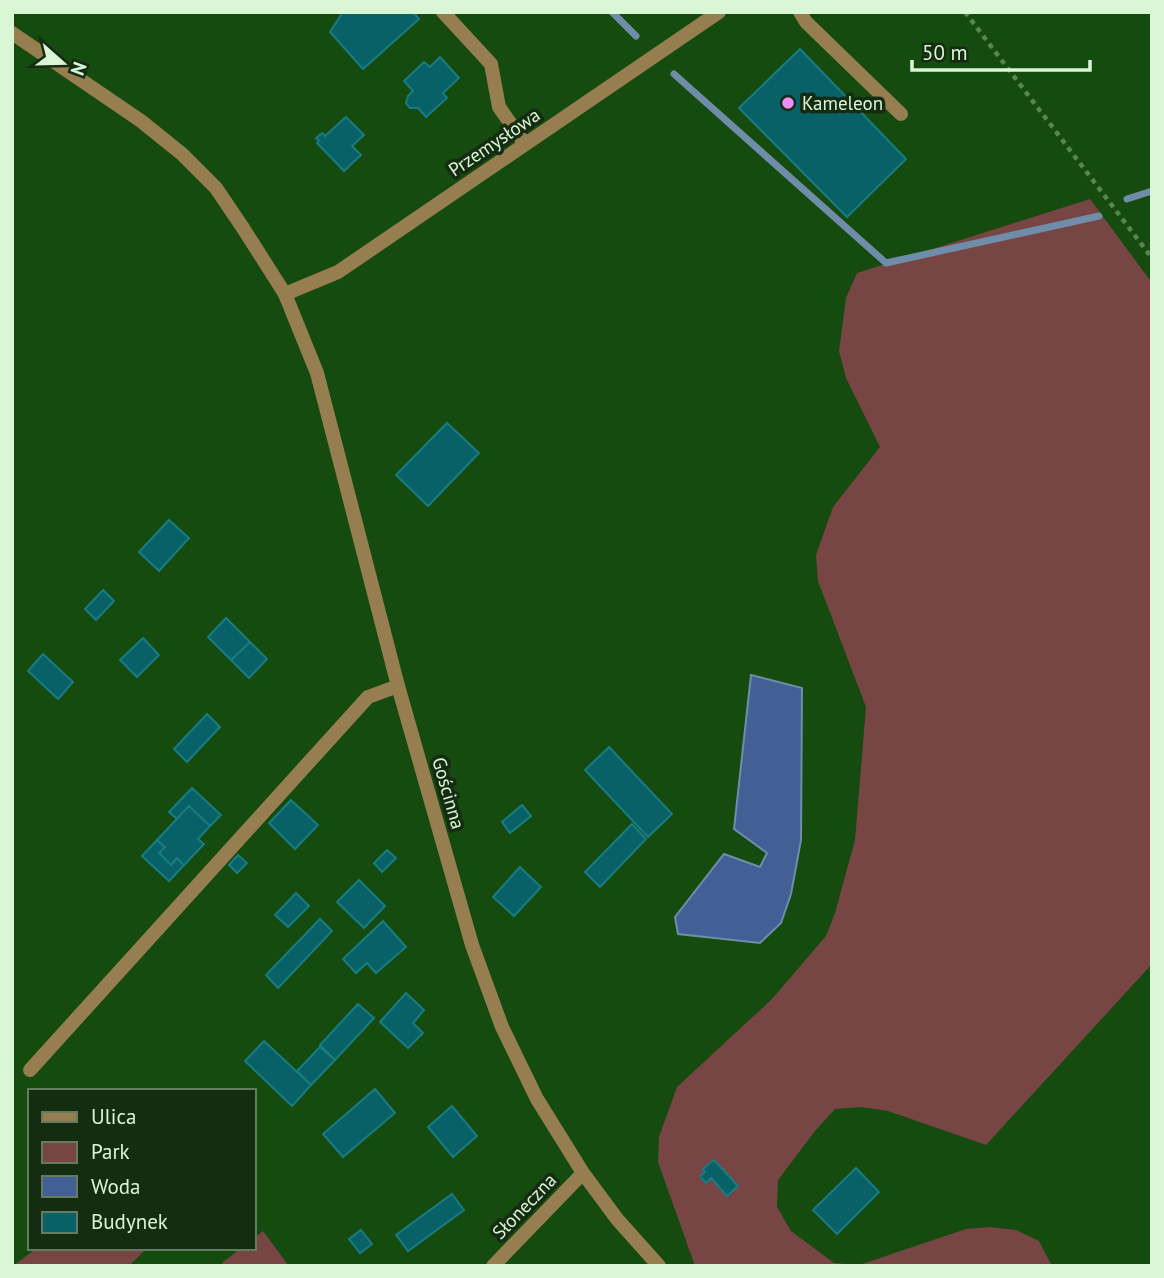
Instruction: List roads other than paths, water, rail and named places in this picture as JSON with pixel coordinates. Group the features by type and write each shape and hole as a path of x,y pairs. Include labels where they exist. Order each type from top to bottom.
{"street":[{"path":"443,12 491,64 499,107 525,144"},
{"name":"Przemysłowa","path":"285,293 338,272 719,12"},
{"path":"800,12 806,22 901,114"},
{"name":"Gościnna","path":"12,33 141,121 182,154 216,188 285,293 317,373 398,686 472,945 502,1027 537,1099 583,1173 617,1219 659,1266"},
{"path":"30,1070 368,696 398,686"},
{"name":"Słoneczna","path":"493,1266 583,1173"}],"water":[{"path":"751,675 802,688 801,840 791,894 781,923 760,943 678,934 675,917 724,854 760,867 767,853 734,829"}],"waterway":[{"path":"612,12 636,36"},
{"path":"674,74 886,263 1099,216"},
{"path":"1127,199 1152,191"}],"place":[{"name":"Kameleon","path":"788,103"}]}
